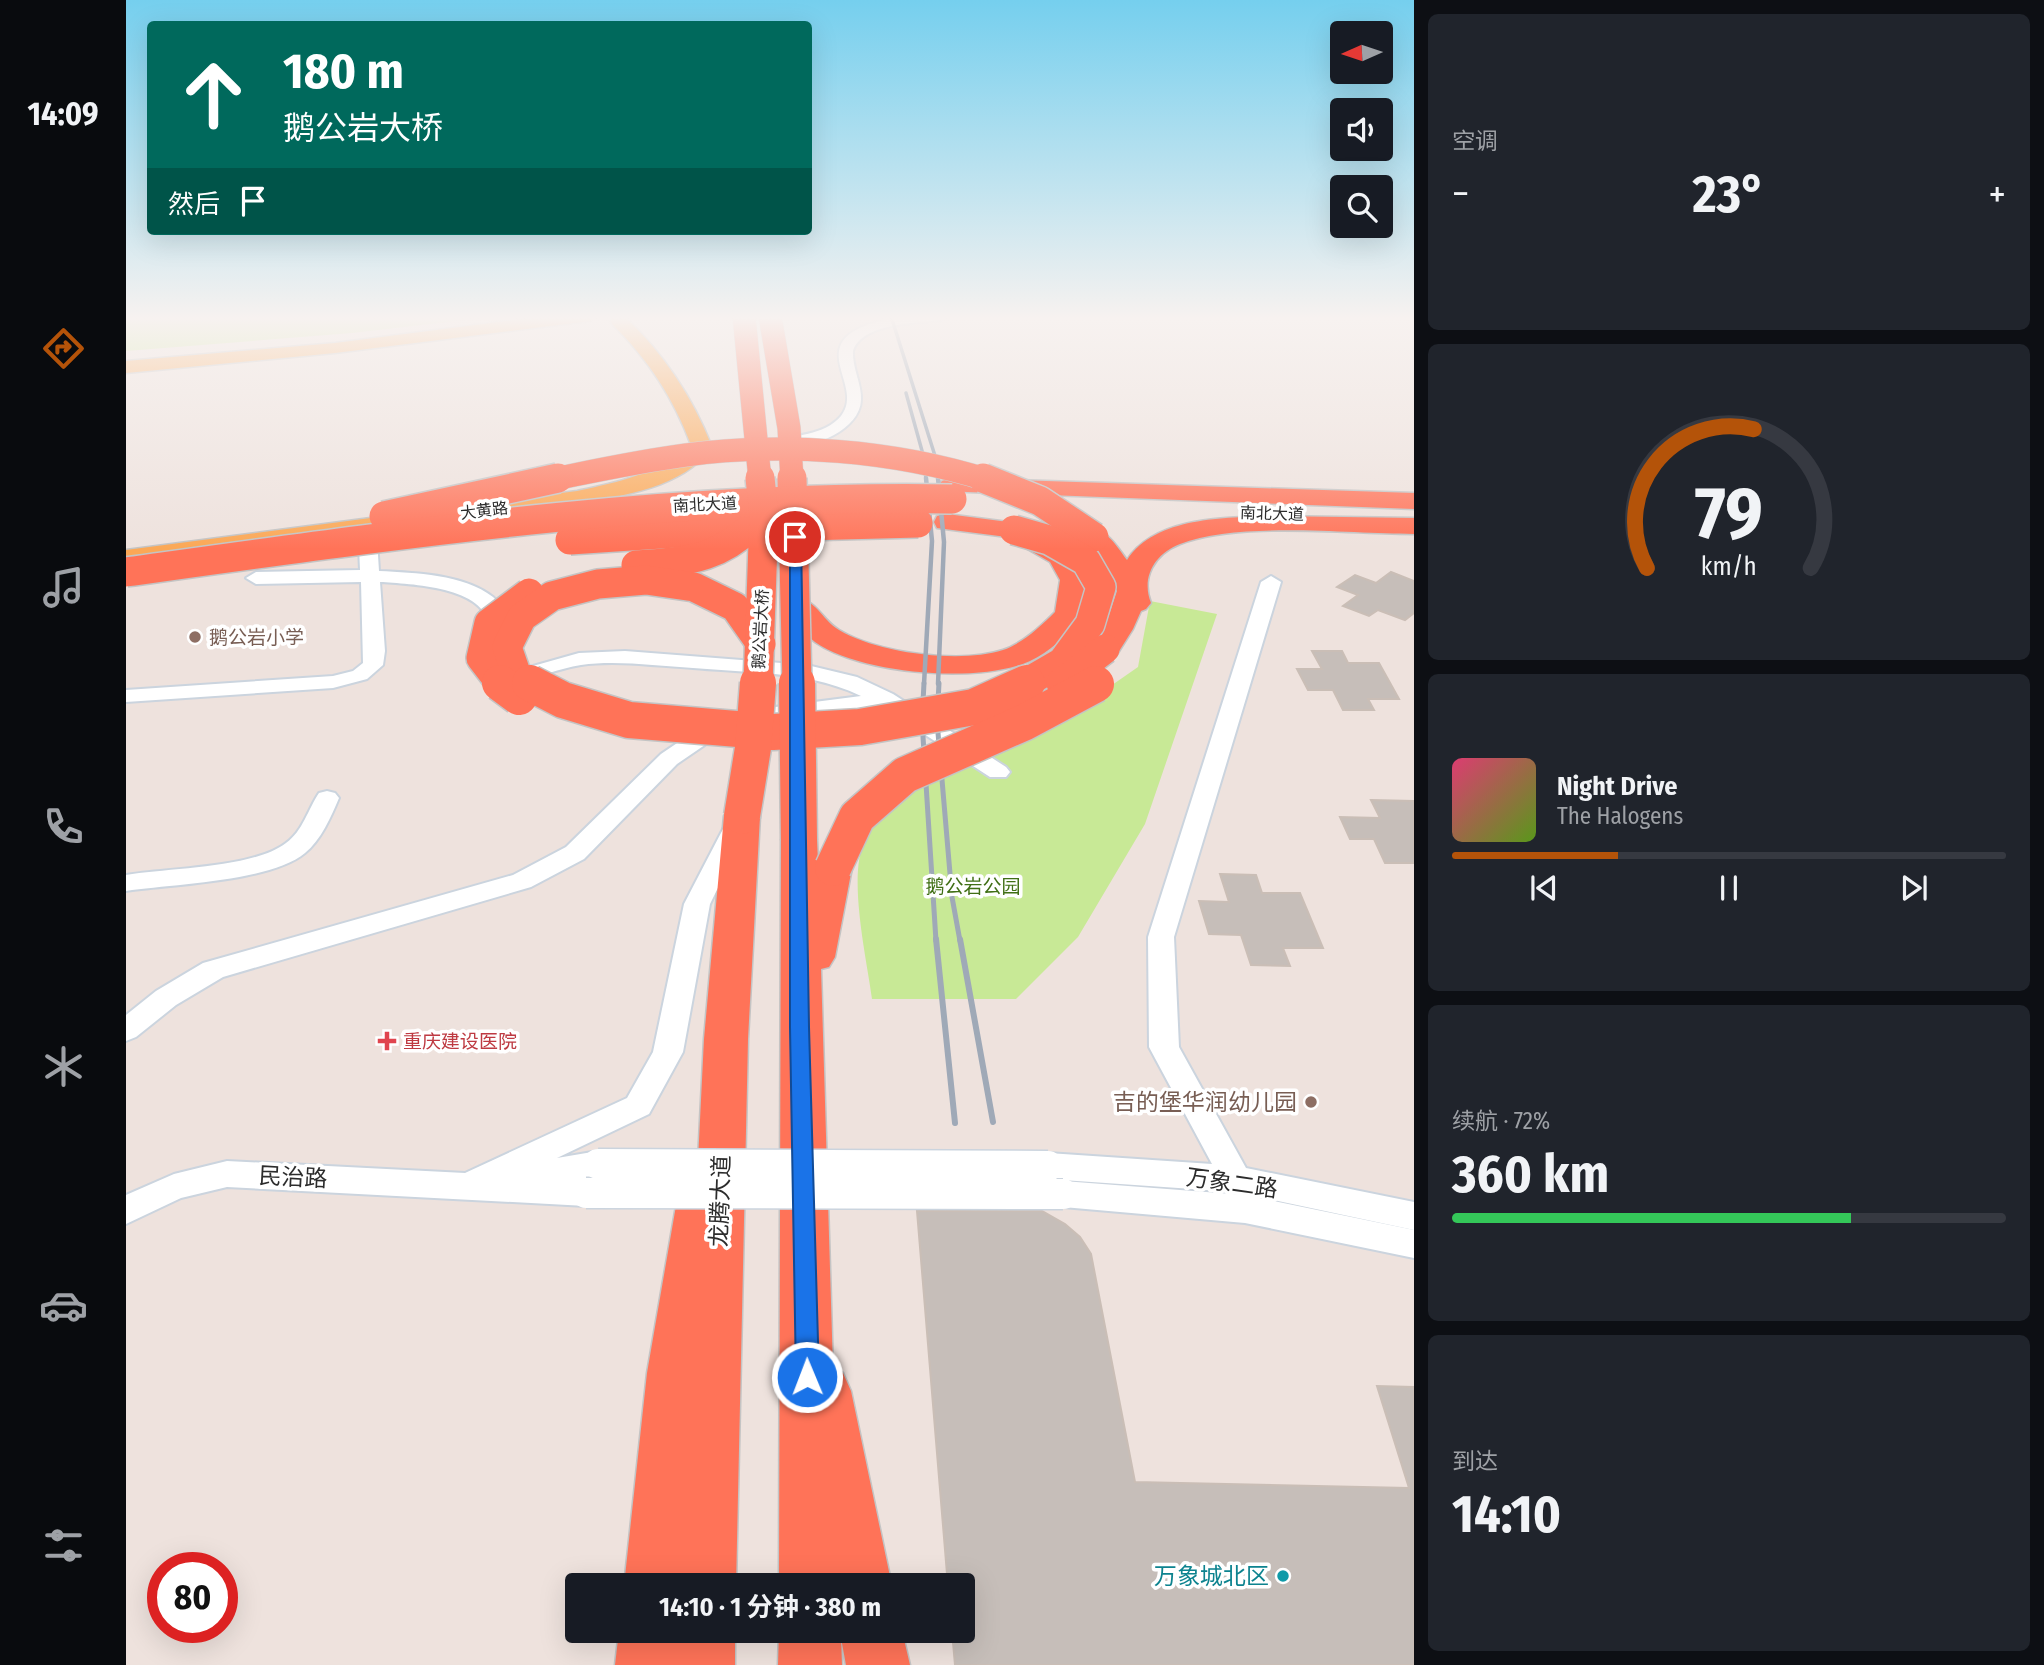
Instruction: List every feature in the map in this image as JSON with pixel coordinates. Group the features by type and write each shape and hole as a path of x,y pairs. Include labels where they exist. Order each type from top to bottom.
{"highway":[{"name":"鹅公岩大桥","path":"742,816 753,748 761,644 765,521 752,394"},
{"name":"鹅公岩大桥","path":"783,394 789,428 796,606 816,854"},
{"path":"765,521 641,512 602,491 602,475 614,459 631,447 660,437 700,433 815,441 951,492 1061,557 1074,580 1070,615 1039,644 1009,659 937,663 876,657 827,636 796,606"},
{"path":"363,523 483,492 665,458 716,452 771,452 870,458 965,473 1005,486 1041,502 1094,537 1112,558 1132,591"},
{"name":"南北大道","path":"126,556 363,523 642,491 817,483 1414,518"},
{"path":"126,573 210,564 765,521 951,492"},
{"name":"南北大道","path":"126,573 421,531 667,506 951,492 1414,501"},
{"path":"765,521 734,542 711,553 674,562 623,566 561,580 519,598 489,623 481,658 503,688 557,720 625,737 785,747 855,745 980,721 1030,700 1113,657"},
{"path":"809,1573 807,1299 800,1027 816,854 905,775 1066,702 1097,684 1113,657 1137,565 1146,552 1158,543 1193,529 1229,525 1414,526"},
{"path":"761,644 735,607 694,587 646,580 598,584 552,596 522,617 506,647 517,676 563,700 629,720 773,732 860,727 974,706 1019,687 1062,662 1090,624 1101,587 1086,561 1049,540 1014,530"},
{"name":"龙腾大道","path":"706,1573 726,1040 742,816"},
{"path":"655,1573 674,1373 726,1040"},
{"path":"807,1299 860,1573"},
{"path":"647,1665 649,1643"},
{"path":"703,1665 704,1643"},
{"path":"810,1643 810,1665"},
{"path":"873,1643 877,1665"}],"main road":[{"path":"678,394 692,418 702,447"},
{"name":"大黄路","path":"363,523 578,498 636,485 676,468 702,447"}],"street":[{"path":"702,447 760,446 804,440 828,432 847,420 854,402 852,394"},
{"path":"126,696 333,682 360,675 373,665 375,651 372,575 363,523"},
{"path":"256,578 372,575 454,586 488,603 499,626 489,657 504,672 534,672 579,659 625,657 807,671 849,682 885,699 998,772"},
{"path":"1236,1179 1164,1047 1161,937 1271,582"},
{"path":"126,1030 166,998 214,970 522,881 575,853 669,759 728,719 885,699"},
{"path":"126,883 226,870 277,858 295,849 314,825 327,799"},
{"path":"467,1187 638,1106 668,1052 697,904 742,816"},
{"name":"民治路","path":"126,1210 174,1187 227,1174 467,1187 592,1179 1055,1180"},
{"name":"万象二路","path":"1055,1180 1236,1179 1414,1216"},
{"name":"万象二路","path":"1055,1180 1245,1209 1414,1244"}],"green space":[{"name":"鹅公岩公园","path":"1150,601 1217,614 1145,824 1078,937 1016,999 872,999 860,918 858,874 865,840 880,818 928,780 1071,711 1138,667"}],"building":[{"path":"1391,572 1414,581 1414,613 1405,620 1378,610 1369,616 1343,606 1358,595 1337,587 1355,575 1376,583"},
{"path":"1312,651 1342,651 1348,663 1379,663 1399,699 1368,699 1374,710 1343,710 1333,690 1308,690 1297,669 1322,669"},
{"path":"1371,800 1414,801 1414,863 1385,863 1374,839 1350,839 1340,817 1380,818"},
{"path":"1220,874 1256,875 1262,893 1300,893 1323,948 1283,948 1290,966 1251,965 1241,935 1209,934 1199,901 1229,902"},
{"path":"917,1211 1042,1211 1065,1224 1080,1237 1091,1254 1135,1482 1409,1488 1377,1386 1414,1387 1414,1665 955,1665 953,1643 975,1643 975,1573 947,1573"}],"railway":[{"path":"906,394 924,458 926,480"},
{"path":"915,394 936,459 938,480"},
{"path":"924,684 932,541 926,478"},
{"path":"938,478 944,542 938,684"},
{"path":"924,683 922,721 936,941"},
{"path":"939,683 937,721 952,897 960,941"},
{"path":"936,939 955,1123"},
{"path":"960,939 993,1122"}],"place":[{"name":"鹅公岩小学","path":"195,637"},
{"name":"重庆建设医院","path":"387,1041"},
{"name":"吉的堡华润幼儿园","path":"1311,1102"},
{"name":"万象城北区","path":"1283,1576"}],"route":[{"path":"795,537 807,1377"}]}
